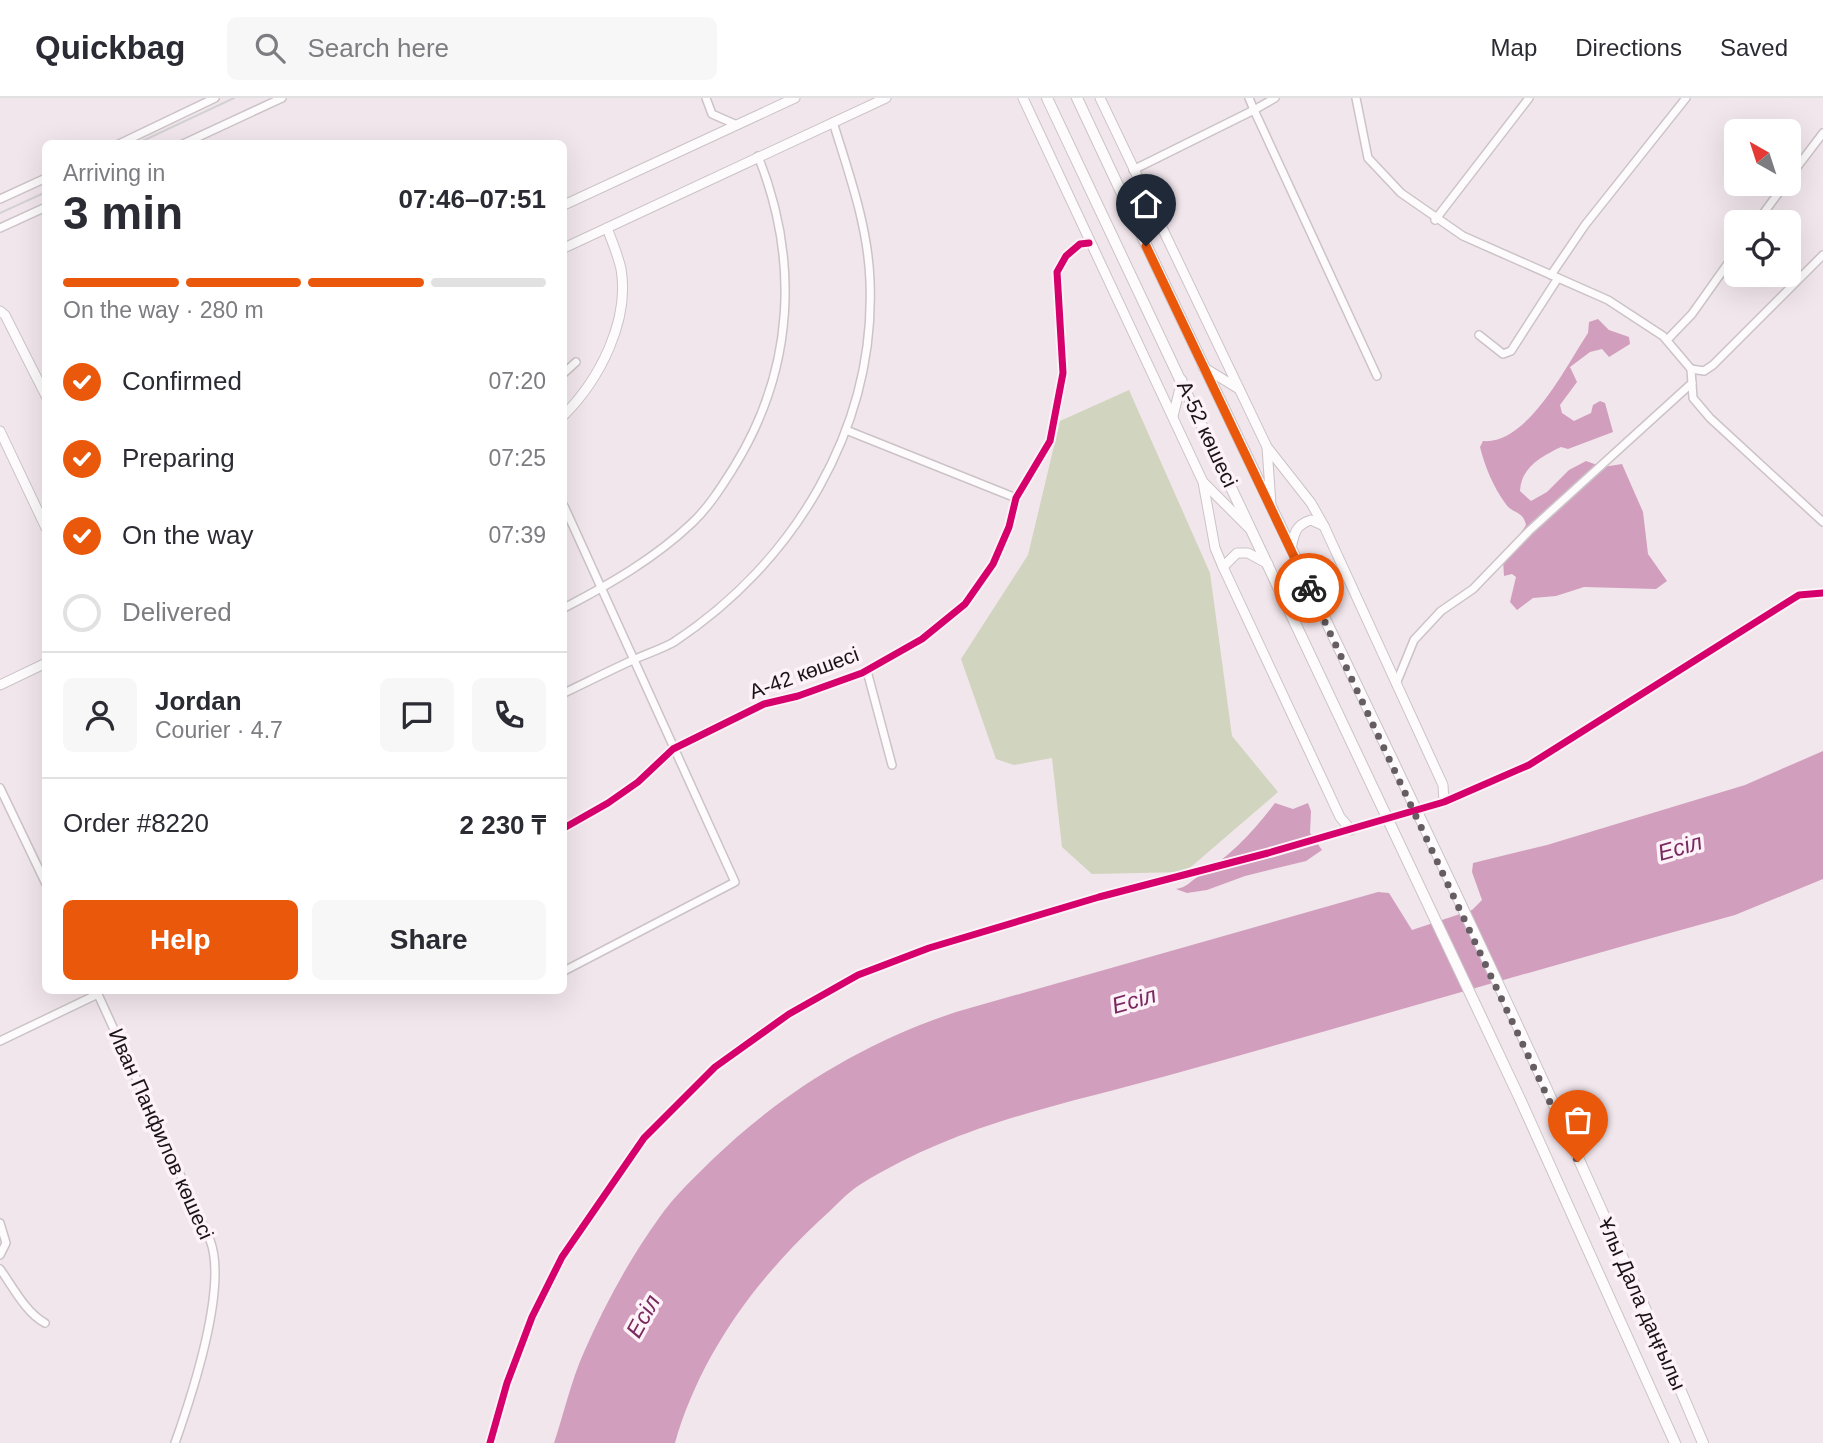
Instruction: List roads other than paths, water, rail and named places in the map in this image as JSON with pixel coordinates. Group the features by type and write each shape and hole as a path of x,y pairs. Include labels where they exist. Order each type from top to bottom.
{"main road":[{"name":"А-52 көшесі","path":"1048,98 1367,770"},
{"name":"А-52 көшесі","path":"1077,98 1392,760"},
{"name":"Ұлы Дала даңғылы","path":"1392,760 1656,1331 1703,1443"},
{"name":"Ұлы Дала даңғылы","path":"1367,770 1520,1099 1675,1443"}],"street":[{"path":"126,140 215,98"},
{"path":"192,140 282,98"},
{"path":"706,98 712,114 737,125"},
{"path":"567,204 795,98"},
{"path":"567,247 886,98"},
{"path":"1023,98 1203,482 1215,548 1223,567 1340,817 1351,830"},
{"path":"1100,98 1267,447 1311,503 1324,526 1443,785 1444,802"},
{"path":"1249,98 1377,376"},
{"path":"1133,170 1275,98"},
{"path":"1356,98 1368,158 1383,177 1435,220 1463,236 1608,300 1667,340 1691,369 1693,398 1710,418 1823,522"},
{"path":"1435,220 1529,98"},
{"path":"1479,335 1503,354 1511,351 1585,225 1686,98"},
{"path":"567,692 671,643 715,613 760,572 800,521 846,430 867,348 870,282 857,199 833,122"},
{"path":"1801,162 1823,133"},
{"path":"567,606 648,560 694,521 743,453 768,402 785,320 787,278 773,192 758,156"},
{"path":"0,199 42,180"},
{"path":"0,228 42,209"},
{"path":"567,411 594,378 615,327 621,297 621,271 607,228"},
{"name":"А-42 көшесі","path":"567,826 638,782 673,749 764,704 799,696 867,671 922,639 965,604 993,564 1009,527 1016,498 1050,441 1063,373 1057,272 1066,256 1080,244 1089,243"},
{"path":"1691,369 1704,371 1719,360 1823,255"},
{"path":"1667,340 1692,314 1724,269"},
{"path":"0,304 42,388"},
{"path":"567,370 576,362"},
{"path":"1203,367 1240,390"},
{"path":"1173,416 1182,380"},
{"path":"1396,684 1414,640 1441,611 1473,589 1529,531 1692,383"},
{"path":"846,430 1016,498"},
{"path":"0,431 42,520"},
{"path":"1267,447 1271,510"},
{"path":"1203,482 1252,531"},
{"path":"567,513 735,883 567,969"},
{"path":"1291,549 1300,524 1311,520 1324,526"},
{"path":"1223,567 1237,553 1248,553 1268,564"},
{"path":"490,1443 507,1383 532,1317 562,1256 644,1138 715,1068 789,1014 858,975 929,948 1099,897 1351,830 1444,802 1529,765 1799,595 1823,593"},
{"path":"0,685 42,665"},
{"path":"867,671 892,765"},
{"path":"0,788 42,876"},
{"path":"0,1041 93,994"},
{"name":"Иван Панфилов көшесі","path":"98,994 210,1240 217,1266 194,1384 174,1443"},
{"path":"0,1223 6,1243 0,1255"},
{"path":"0,1269 14,1284 35,1318 45,1323"}],"water":[{"path":"1598,319 1609,330 1629,337 1630,344 1609,357 1602,349 1590,352 1570,367 1577,382 1560,405 1562,413 1574,421 1591,413 1593,405 1600,401 1605,403 1613,432 1568,449 1561,447 1540,459 1524,475 1520,491 1531,501 1547,492 1569,470 1586,461 1603,467 1622,464 1643,512 1648,554 1667,581 1656,589 1584,587 1556,596 1533,598 1517,610 1510,602 1516,577 1512,574 1504,576 1503,560 1526,525 1525,520 1508,506 1497,490 1480,447 1483,441 1500,439 1530,417 1557,382 1588,333 1589,322"},
{"name":"Есіл","path":"1823,751 1823,879 1735,915 1015,1117 938,1145 900,1162 855,1188 795,1244 751,1295 714,1351 699,1380 675,1443 554,1443 575,1374 592,1335 628,1266 665,1210 740,1134 797,1091 857,1054 922,1024 956,1012 1378,892 1389,893 1412,930 1472,910 1482,900 1472,872 1473,863 1547,845 1745,785"},
{"path":"1275,803 1293,809 1308,803 1311,811 1310,833 1322,850 1306,861 1245,876 1207,890 1187,893 1176,889 1186,886 1231,852"}],"tram line":[{"path":"145,140 234,98"},
{"path":"0,213 42,194"}]}
